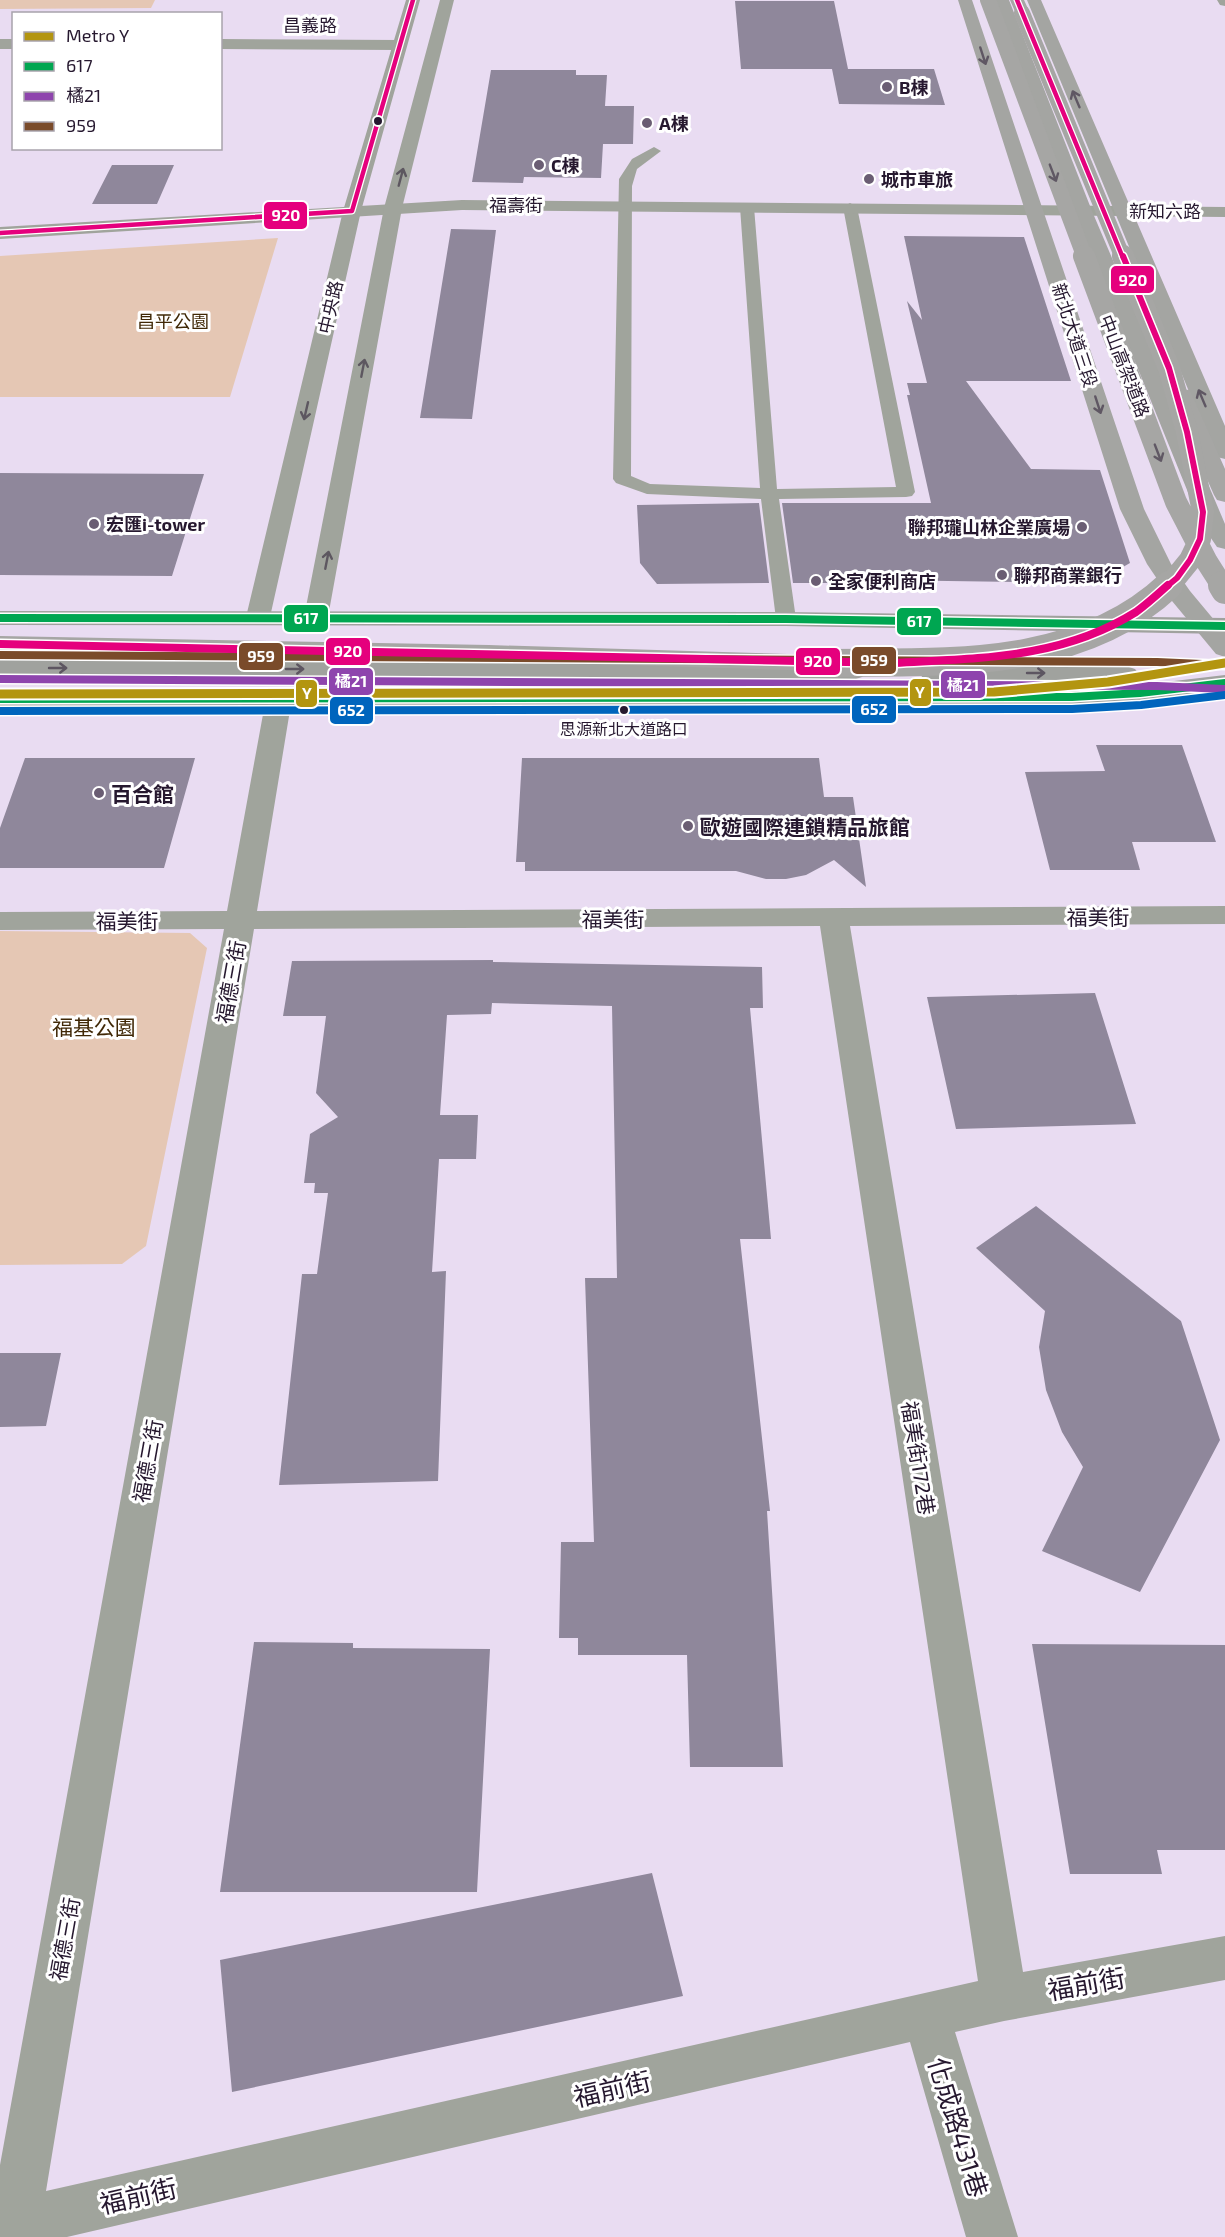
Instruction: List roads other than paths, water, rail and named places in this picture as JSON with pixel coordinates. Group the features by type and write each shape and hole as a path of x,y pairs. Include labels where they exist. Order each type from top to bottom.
{"highway":[{"name":"中山高架道路","path":"988,0 1176,502 1225,591"},
{"name":"中山高架道路","path":"1017,0 1169,368 1225,495"},
{"path":"0,644 489,652 820,663 957,661 1009,656 1057,647 1096,633 1137,611 1159,595 1178,578 1191,560 1200,539 1203,512 1187,432 1169,368"}],"main road":[{"name":"新北大道三段","path":"964,0 1132,509 1160,564 1215,626 1225,649"},
{"path":"1002,0 1083,211 1212,522 1225,542"},
{"path":"1034,0 1225,452"},
{"path":"0,618 786,619 1048,621 1215,626"},
{"path":"0,667 1157,674 1225,677"},
{"path":"0,699 1072,697 1140,693 1225,683"}],"street":[{"name":"中央路","path":"258,617 352,211 413,0"},
{"path":"316,617 393,208 447,0"},
{"name":"昌義路","path":"222,44 399,45"},
{"name":"福壽街","path":"0,233 462,205 1034,210"},
{"name":"新知六路","path":"1034,210 1225,212"},
{"name":"福德三街","path":"7,2225 279,698"},
{"name":"福美街","path":"0,921 1225,915"},
{"name":"福美街172巷","path":"834,918 1004,1998"},
{"name":"福前街","path":"7,2225 1004,1998 1225,1958"},
{"name":"化成路431巷","path":"927,2017 992,2237"}],"lane":[{"path":"654,151 638,159 629,169 624,183 626,206 622,478 647,489 769,494 906,492 850,207"},
{"path":"747,207 769,494 786,619"}],"metro line":[{"name":"Y","path":"0,694 994,692 1108,682 1225,663"}],"place":[{"name":"B棟","path":"887,87"},
{"name":"A棟","path":"647,123"},
{"name":"C棟","path":"539,165"},
{"name":"城市車旅","path":"869,179"},
{"name":"宏匯i-tower","path":"94,524"},
{"name":"聯邦瓏山林企業廣場","path":"1082,527"},
{"name":"聯邦商業銀行","path":"1002,575"},
{"name":"全家便利商店","path":"816,581"},
{"name":"思源新北大道路口","path":"624,710"},
{"name":"百合館","path":"99,793"},
{"name":"歐遊國際連鎖精品旅館","path":"688,826"}],"park label":[{"name":"昌平公園","path":"173,321"},
{"name":"福基公園","path":"94,1026"}]}
